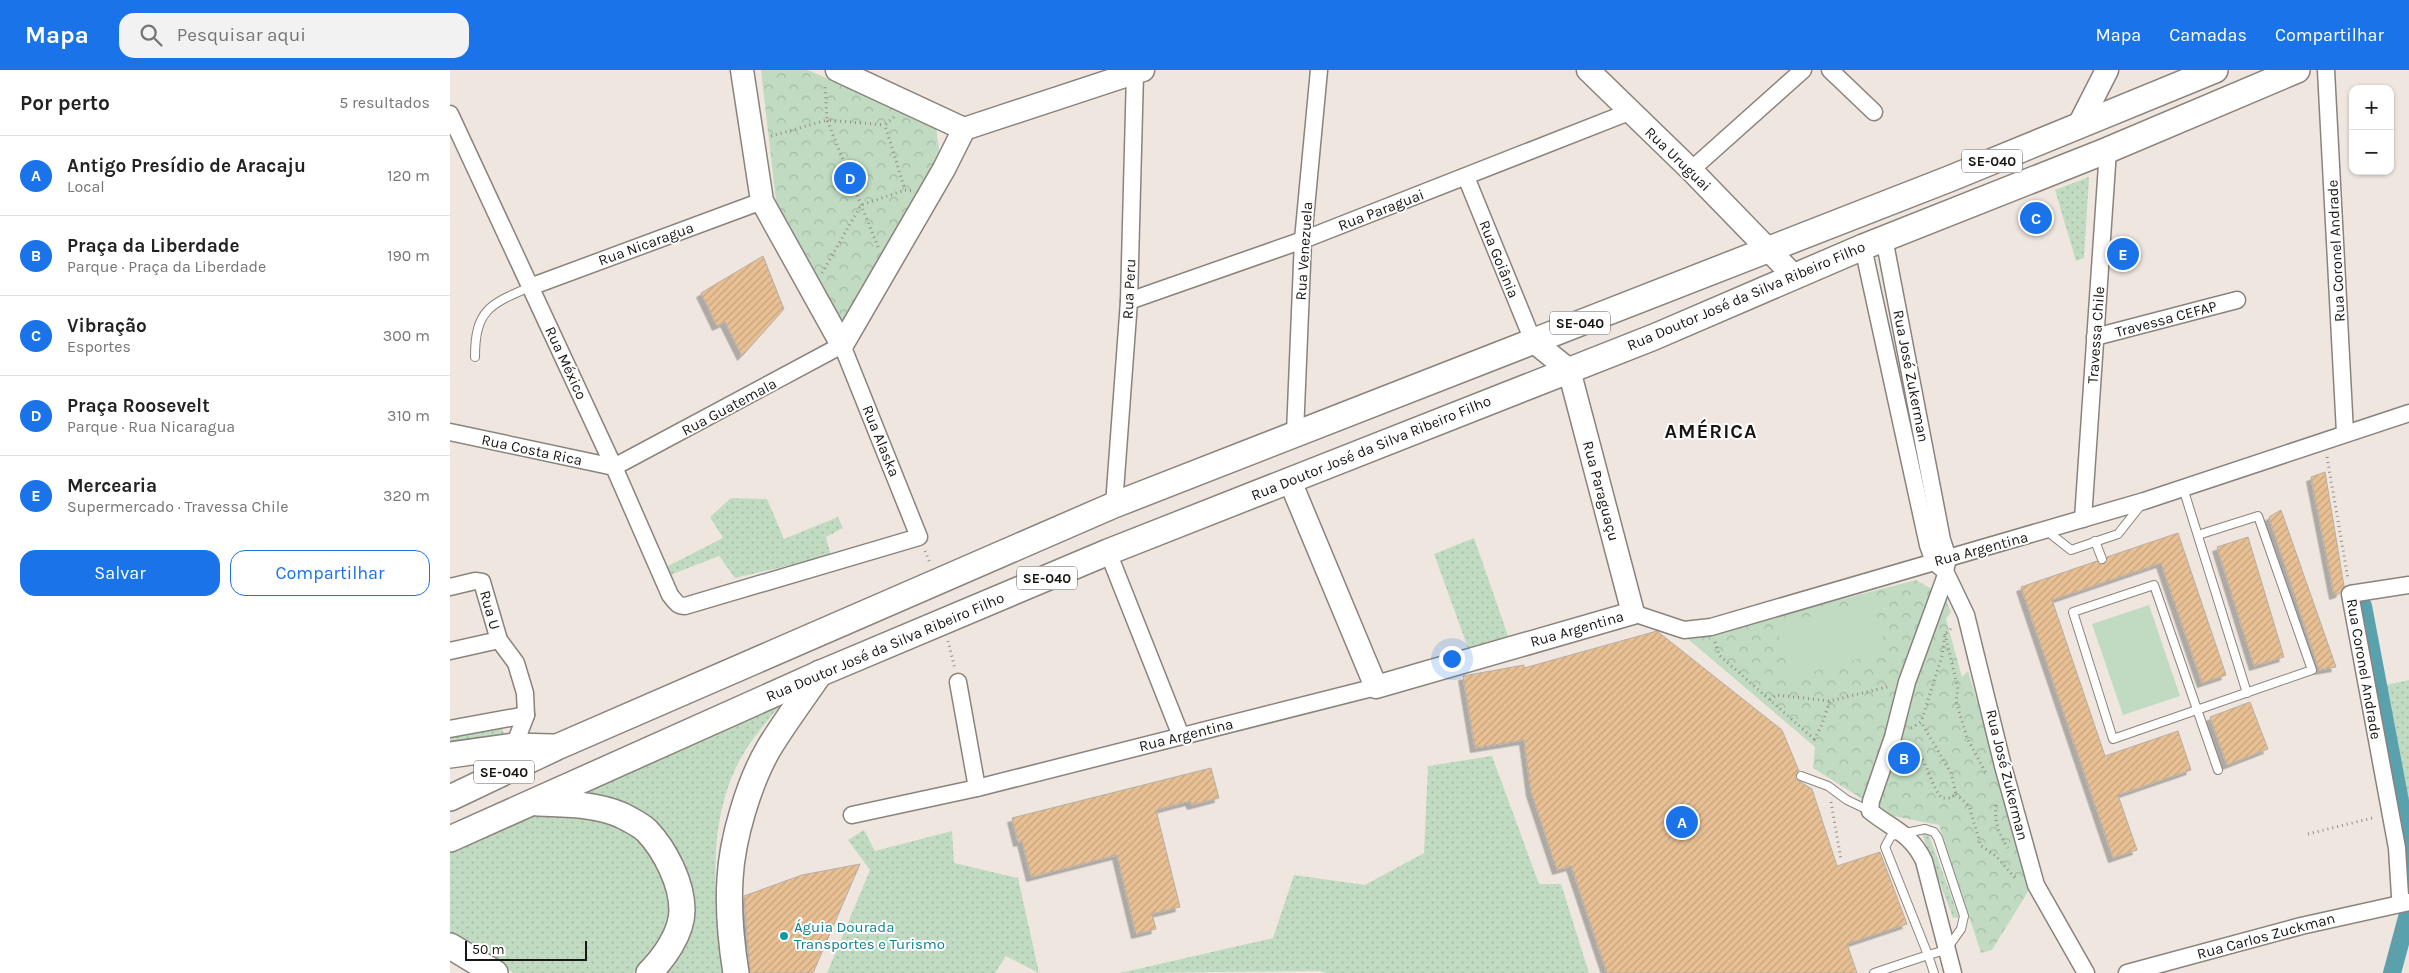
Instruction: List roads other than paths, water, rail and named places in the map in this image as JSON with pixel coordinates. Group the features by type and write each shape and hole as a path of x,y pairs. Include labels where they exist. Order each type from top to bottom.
{"main road":[{"name":"SE-040","path":"450,798 557,747 1114,505 1768,249 2215,70"},
{"name":"Rua Doutor José da Silva Ribeiro Filho","path":"450,839 821,673 1108,552 1662,333 1794,276 2108,150 2297,70"},
{"path":"736,973 730,929 730,877 744,812 758,771 768,749 821,673"},
{"path":"450,755 514,746 557,747"},
{"path":"533,803 586,805 620,815 646,830 662,850 674,875 682,911 679,926 669,948 649,973"},
{"path":"450,946 495,973"}],"street":[{"path":"742,70 762,200 842,345"},
{"name":"Rua Venezuela","path":"1295,433 1303,240 1319,70"},
{"name":"Rua Uruguai","path":"1588,70 1629,112 1691,170 1794,276"},
{"path":"1691,170 1803,70"},
{"path":"1830,70 1874,112"},
{"path":"2078,126 2107,70"},
{"name":"Rua Coronel Andrade","path":"2326,70 2345,433"},
{"path":"831,75 909,104 964,129 1138,71"},
{"name":"Rua Peru","path":"1114,505 1129,301 1138,71"},
{"name":"Rua Paraguai","path":"1129,301 1303,240 1629,112"},
{"name":"Rua México","path":"450,114 614,467 670,595 680,606 686,606"},
{"path":"842,345 931,191 964,129"},
{"name":"Travessa Chile","path":"2083,519 2108,150"},
{"name":"Rua Goiânia","path":"1466,177 1533,341"},
{"name":"Rua Nicaragua","path":"530,287 762,200"},
{"name":"Rua José Zukerman","path":"1874,243 1928,545 1943,566 1966,615 2003,766 2036,885 2086,973"},
{"name":"Rua José Zukerman","path":"1874,243 1942,540 1943,566"},
{"name":"Travessa CEFAP","path":"2095,337 2237,300"},
{"path":"1533,341 1569,370"},
{"name":"Rua Guatemala","path":"614,467 842,345"},
{"name":"Rua Alaska","path":"686,606 919,537 842,345"},
{"name":"Rua Paraguaçu","path":"1569,370 1633,613"},
{"name":"Rua Argentina","path":"852,815 977,788 1376,687 1633,613 1684,630 1711,627 1943,566 2409,413"},
{"name":"Rua Costa Rica","path":"450,432 614,467"},
{"path":"1290,481 1376,687"},
{"path":"1108,552 1181,736"},
{"path":"1943,566 1907,682 1893,736 1871,801 1870,811 1904,832 1918,849 1924,861 1952,973"},
{"name":"Rua U","path":"450,587 481,581 499,640 516,663 525,693 526,715 514,746"},
{"name":"Rua Coronel Andrade","path":"2405,900 2350,594 2409,585"},
{"name":"Rua U","path":"450,651 499,640"},
{"path":"958,682 977,788"},
{"path":"450,729 526,715"},
{"name":"Rua Carlos Zuckman","path":"2127,973 2405,900"}],"lane":[{"path":"475,357 475,336 483,314 497,302 530,287"},
{"path":"2183,488 2247,693"},
{"path":"2047,531 2071,550 2118,534 2144,501"},
{"path":"2198,535 2258,516 2312,670 2198,710 2113,738 2073,612 2154,585 2198,710 2218,770"},
{"path":"2094,541 2102,559"},
{"path":"1801,776 1828,786 1847,800 1870,811"},
{"path":"1874,973 1928,955 1946,950 1961,929 1964,916 1940,843 1934,832 1929,829 1904,832 1891,836 1885,847 1928,955 1934,973"}],"waterway":[{"path":"2363,606 2406,833 2409,885"},
{"path":"2392,973 2409,910"}],"place":[{"name":"Praça Roosevelt","path":"850,178"},
{"name":"Vibração","path":"2036,218"},
{"name":"Mercearia","path":"2123,254"},
{"name":"Praça da Liberdade","path":"1904,758"},
{"name":"Antigo Presídio de Aracaju","path":"1682,822"},
{"name":"Águia Dourada Transportes e Turismo","path":"784,936"}],"district":[{"name":"AMÉRICA","path":"1711,431"}]}
